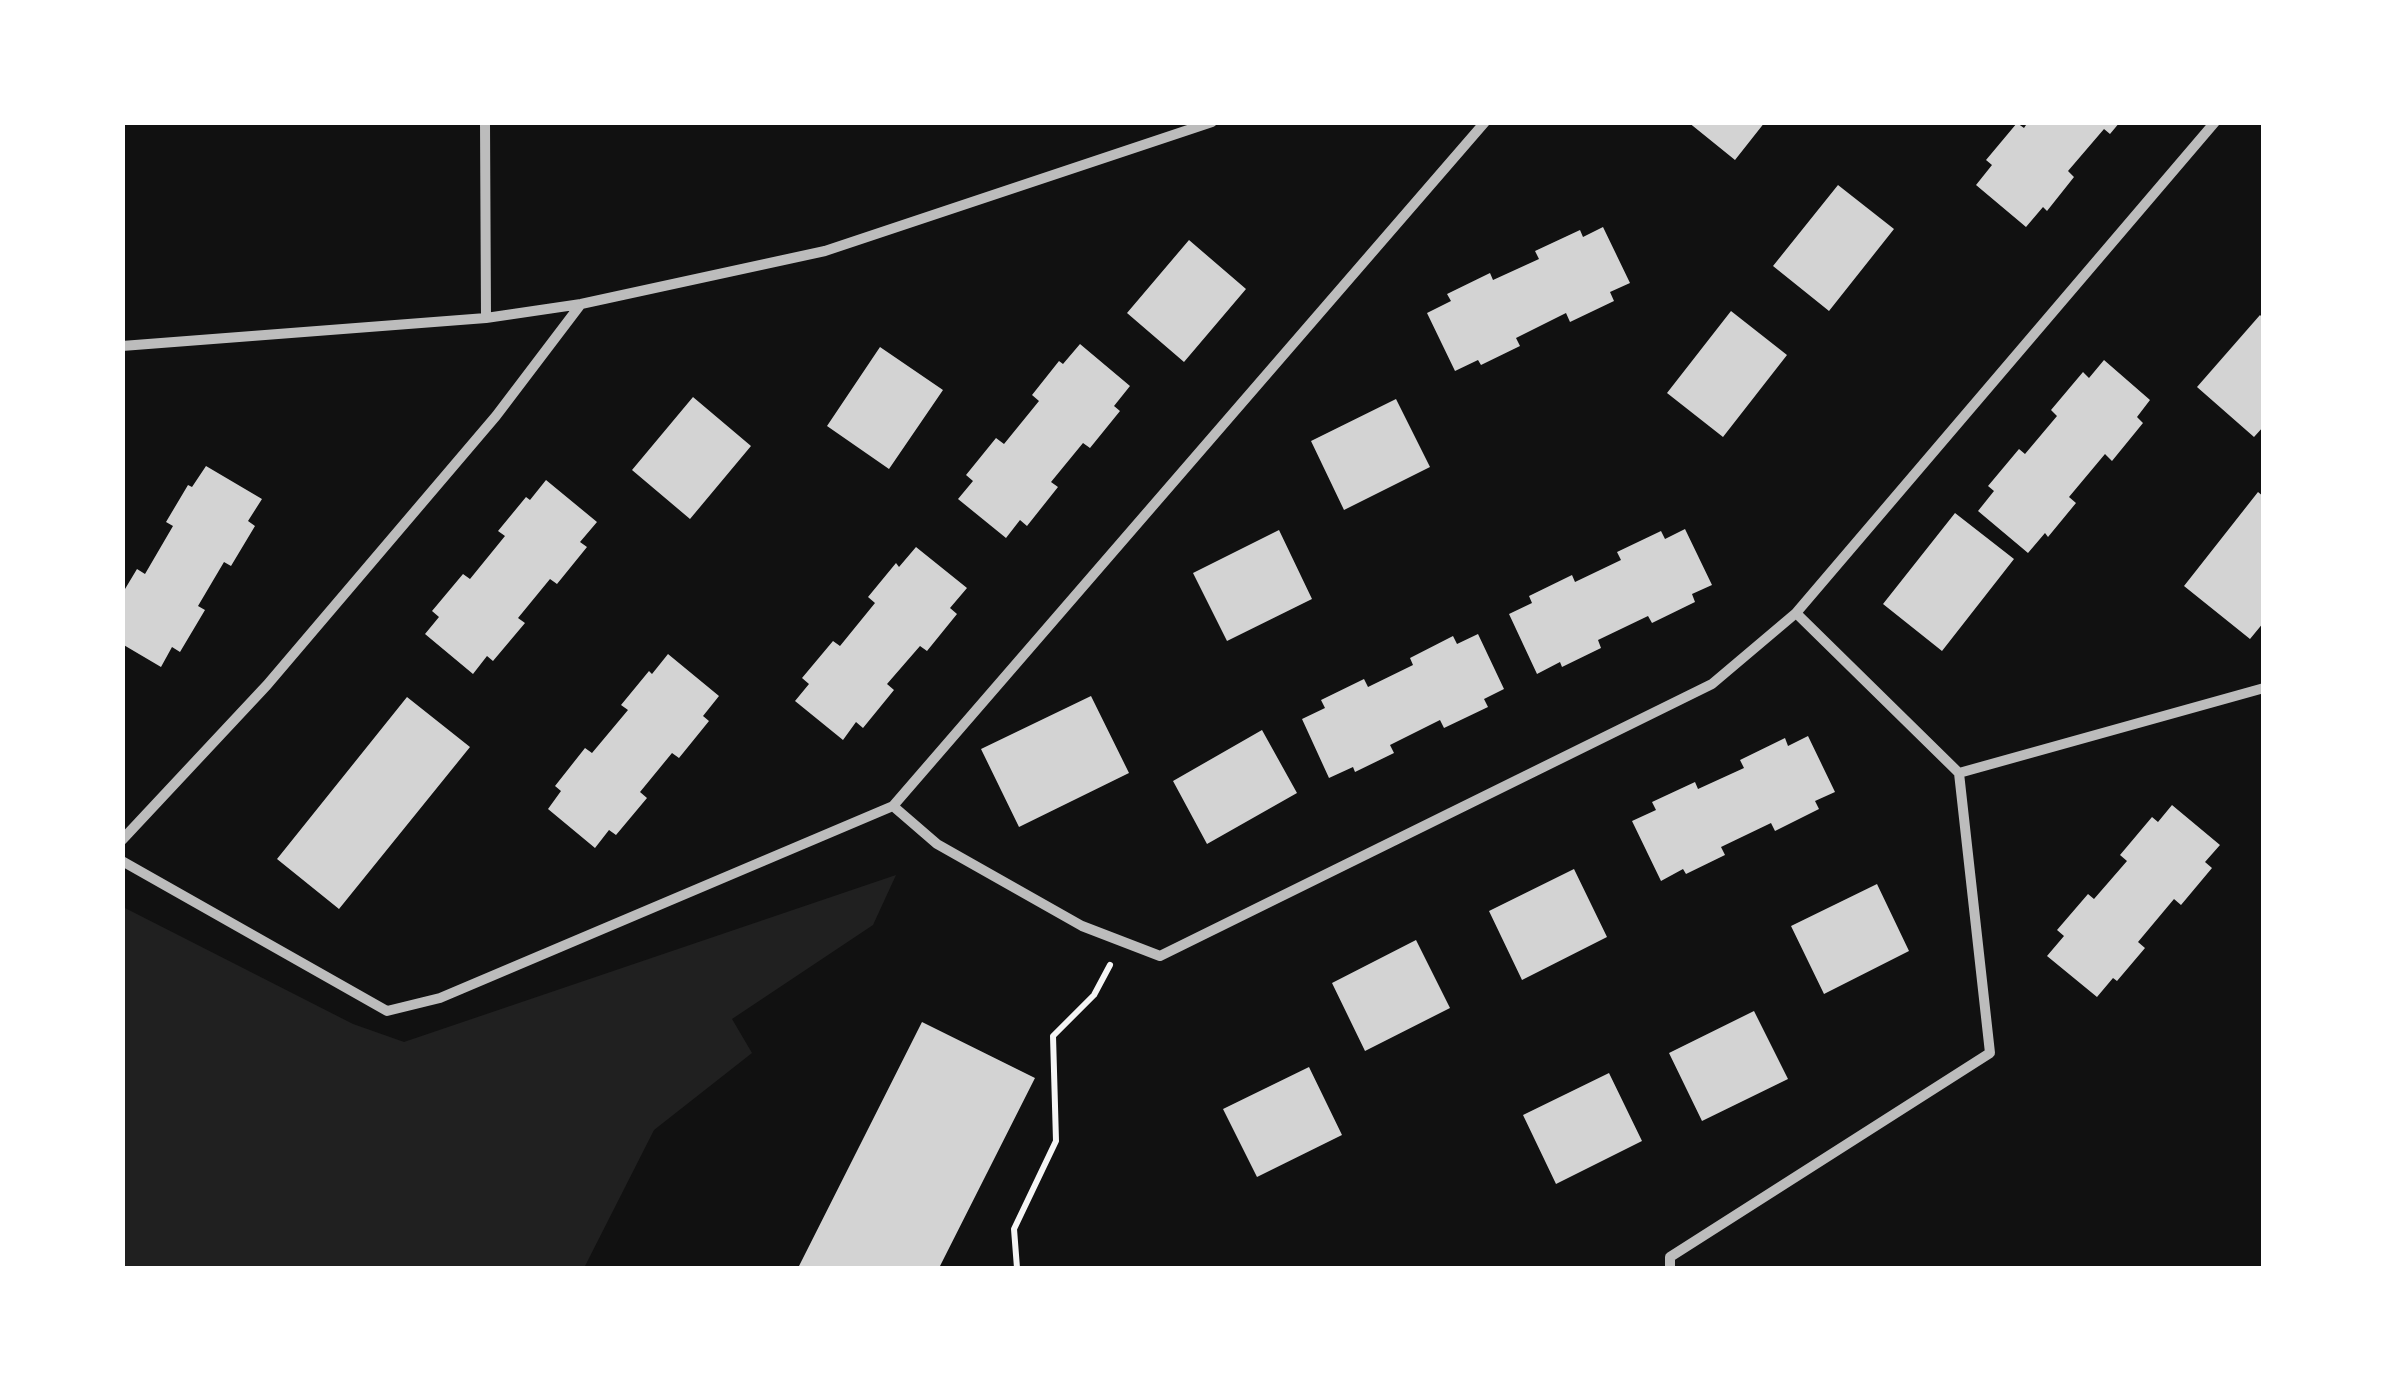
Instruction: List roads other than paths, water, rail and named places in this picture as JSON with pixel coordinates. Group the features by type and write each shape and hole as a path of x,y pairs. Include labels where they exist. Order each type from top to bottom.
{"street":[{"path":"485,122 486,318"},
{"path":"122,346 486,318 580,304 825,251 1212,122"},
{"path":"122,861 388,1011 440,998 894,806 1485,122"},
{"path":"894,806 937,844 1082,926 1160,956 1712,684 1796,613 2216,122"},
{"path":"122,840 267,686 496,416 580,304"},
{"path":"1670,1268 1670,1257 1990,1053 1959,773 1796,613"},
{"path":"1959,773 2264,688"}]}
